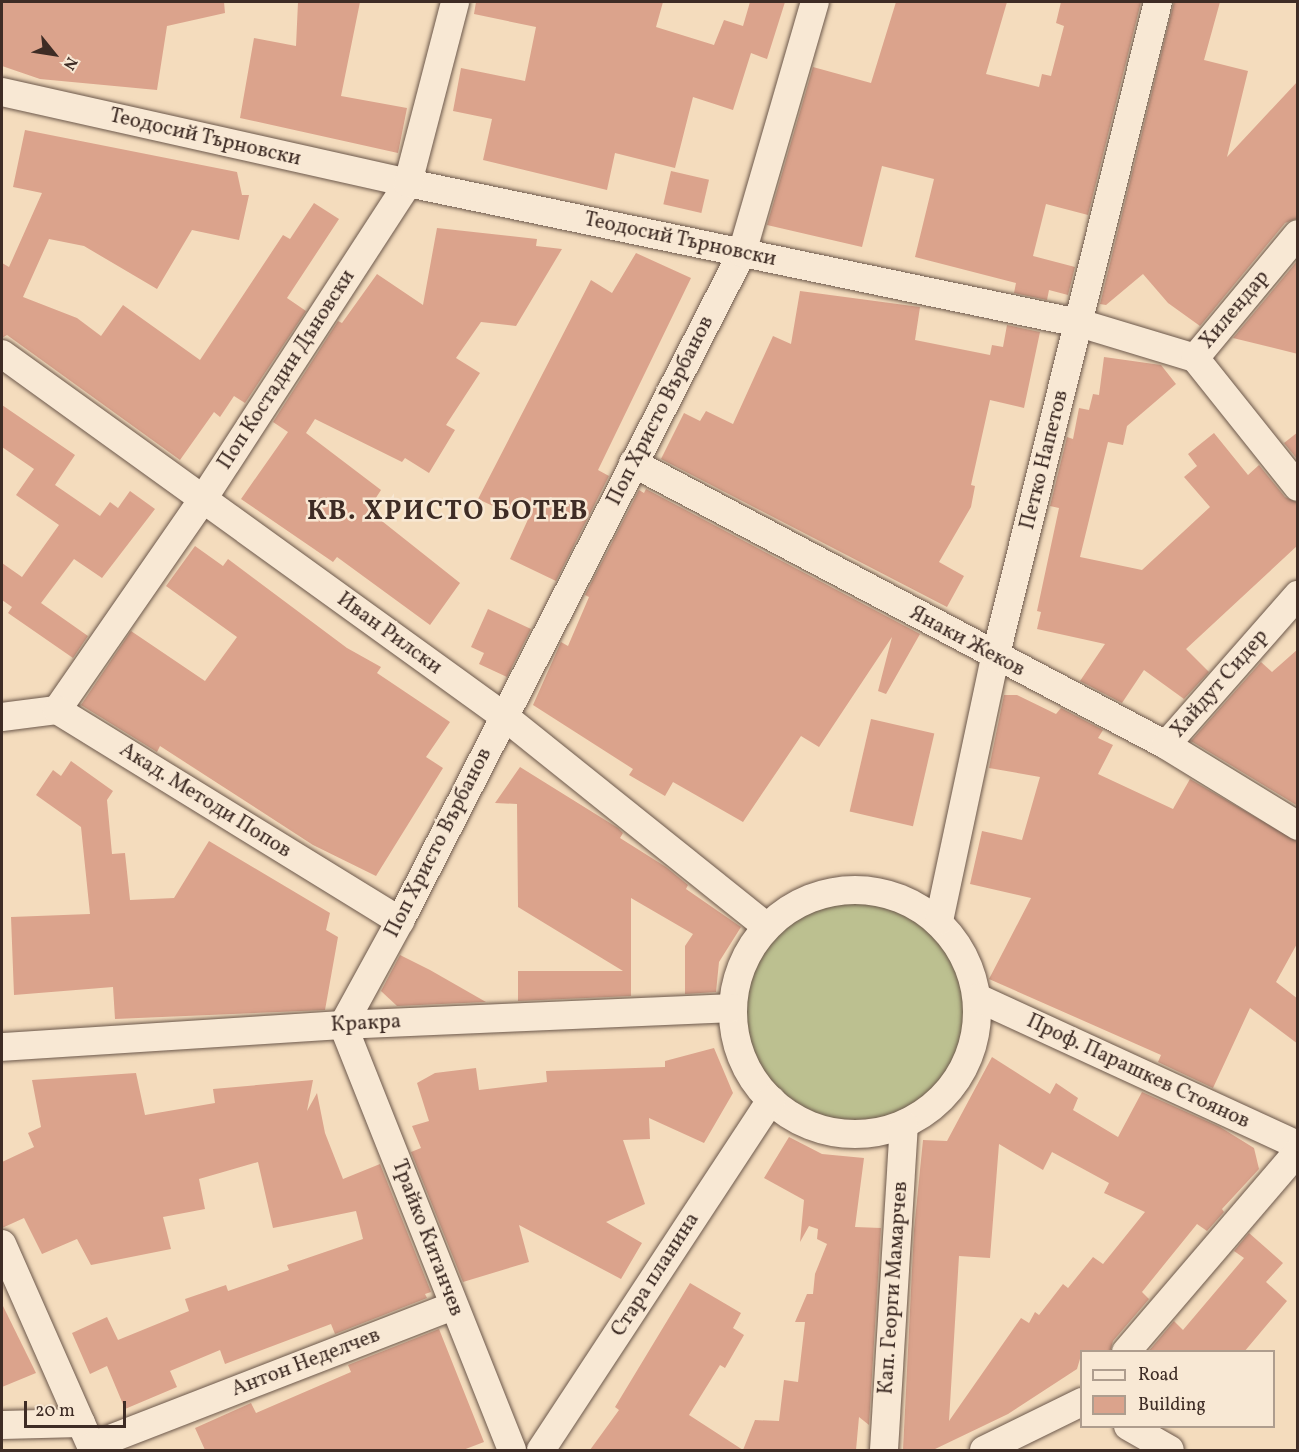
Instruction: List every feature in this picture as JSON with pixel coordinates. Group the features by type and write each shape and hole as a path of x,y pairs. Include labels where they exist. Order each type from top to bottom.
{"street":[{"name":"Поп Костадин Дъновски","path":"57,710 203,499 408,183 455,2"},
{"name":"Поп Христо Върбанов","path":"343,1024 400,921 742,253 815,2"},
{"name":"Петко Напетов","path":"939,921 995,658 1158,2"},
{"name":"Теодосий Търновски","path":"2,92 408,183 1079,323 1196,358"},
{"name":"Хилендар","path":"1196,358 1298,234"},
{"name":"Иван Рилски","path":"2,354 505,717 766,926"},
{"path":"1196,358 1298,487"},
{"name":"Янаки Жеков","path":"633,464 995,658 1166,745 1298,826"},
{"name":"Хайдут Сидер","path":"1166,745 1298,595"},
{"path":"2,717 57,710"},
{"name":"Акад. Методи Попов","path":"57,710 400,921"},
{"path":"871,889 907,900 939,921 958,944 971,970 978,998 975,1037 961,1073 937,1104 904,1125 864,1135 823,1131 785,1114 756,1085 737,1049 732,1008 736,978 748,950 766,926 797,903 827,892 871,889"},
{"name":"Проф. Парашкев Стоянов","path":"978,998 1298,1145"},
{"name":"Кракра","path":"2,1047 343,1024 732,1008"},
{"name":"Трайко Китанчев","path":"343,1024 512,1450"},
{"name":"Стара планина","path":"541,1450 771,1100"},
{"name":"Кап. Георги Мамарчев","path":"884,1450 904,1125"},
{"path":"1128,1350 1298,1151"},
{"path":"2,1244 89,1440"},
{"name":"Антон Неделчев","path":"2,1425 89,1440 453,1306"},
{"path":"984,1450 1080,1403"},
{"path":"1132,1428 1170,1450"}],"green space":[{"path":"843,889 867,889 891,894 913,903 942,924 957,943 968,964 975,987 977,1011 975,1035 968,1058 957,1079 942,1098 913,1119 891,1128 867,1133 843,1133 819,1128 797,1119 777,1106 760,1089 747,1069 738,1047 733,1023 733,999 738,975 747,953 760,933 777,916 797,903 819,894"}],"building":[{"path":"2,2 224,2 225,13 167,26 157,90 40,79 2,66"},
{"path":"298,2 360,2 341,96 407,108 398,153 240,118 254,38 296,46"},
{"path":"476,2 663,2 656,27 714,45 724,20 743,26 750,2 785,2 767,59 751,53 733,110 693,97 675,168 615,153 607,190 483,160 492,119 453,111 461,68 525,81 536,27 474,14"},
{"path":"896,2 1007,2 986,74 1039,87 1042,74 1051,76 1064,26 1056,23 1061,2 1141,2 1088,215 1046,204 1033,256 1075,267 1068,295 1049,290 1047,300 1014,293 1016,283 915,257 934,179 882,166 862,247 767,225 813,67 871,83"},
{"path":"1174,2 1220,2 1204,60 1248,71 1227,157 1298,81 1298,218 1285,223 1200,326 1168,303 1143,274 1106,305 1100,304"},
{"path":"25,130 237,172 242,195 249,195 239,240 192,230 157,289 84,246 49,239 23,297 77,318 101,336 123,305 200,360 283,235 290,239 314,203 339,219 287,298 306,311 245,403 234,396 220,417 214,412 180,460 7,335 2,338 2,263 9,267 42,193 13,187"},
{"path":"671,171 709,180 701,213 663,204"},
{"path":"437,228 537,239 536,246 562,249 516,326 481,322 456,358 480,373 446,425 455,430 429,473 405,458 402,462 315,419 306,433 381,490 368,510 460,583 430,625 337,557 333,562 241,499 288,432 273,422 338,321 342,323 377,274 423,305"},
{"path":"636,253 691,278 598,470 609,476 556,581 510,559 535,504 522,497 510,514 478,499 591,280 612,293"},
{"path":"1298,260 1298,354 1233,338"},
{"path":"800,291 920,307 915,340 990,355 992,345 1003,347 1007,325 1040,332 1024,408 990,400 971,485 975,486 971,507 939,562 964,576 947,607 661,459 684,413 700,421 706,411 733,424 773,336 791,344"},
{"path":"1104,357 1161,365 1176,384 1127,426 1123,445 1108,442 1080,557 1142,570 1210,507 1184,477 1197,466 1188,454 1214,433 1248,475 1259,465 1285,497 1298,503 1298,545 1186,649 1209,672 1184,699 1144,670 1122,703 1080,681 1105,644 1037,629 1041,612 1037,611 1059,508 1050,506 1067,437 1073,439 1079,408 1089,410 1093,394 1099,395"},
{"path":"2,405 75,455 55,485 100,516 110,502 118,508 130,491 155,509 102,578 74,559 41,603 88,636 73,658 8,613 12,607 2,600 2,563 22,577 59,525 16,495 34,469 2,447"},
{"path":"1298,432 1298,460 1284,443"},
{"path":"646,489 920,634 886,694 878,691 892,637 819,747 801,736 743,822 673,782 665,796 629,775 633,769 533,705 561,642 568,646 589,597 585,595 639,490 644,493"},
{"path":"195,546 223,566 228,559 347,648 381,667 377,673 450,722 426,757 443,768 376,876 313,845 160,746 157,752 81,705 131,631 205,681 237,637 166,586"},
{"path":"488,609 531,629 507,677 479,664 484,653 471,647"},
{"path":"1298,649 1298,806 1191,741 1261,662 1272,672"},
{"path":"1004,695 1017,695 1056,714 1061,708 1103,730 1098,738 1113,745 1098,774 1173,809 1190,779 1298,842 1298,942 1276,982 1298,999 1298,1044 1250,1008 1213,1088 1158,1062 1161,1055 989,979 1031,898 970,884 982,831 1022,840 1040,777 989,768"},
{"path":"871,719 934,734 913,826 850,812"},
{"path":"71,761 113,791 107,800 112,854 125,853 130,900 174,898 209,841 330,913 326,930 338,937 325,1010 115,1019 113,987 14,995 11,917 90,914 81,827 36,795 53,770 61,776"},
{"path":"520,767 618,828 623,833 620,838 666,867 688,885 686,889 741,927 719,962 716,992 685,994 685,946 693,934 631,898 631,996 518,1001 518,971 623,971 518,907 517,804 495,803"},
{"path":"400,955 486,1002 397,1006 381,991"},
{"path":"714,1048 733,1093 704,1143 649,1118 650,1139 623,1140 645,1204 606,1222 642,1243 621,1279 519,1225 529,1262 463,1282 411,1152 421,1148 412,1126 429,1121 417,1083 435,1073 476,1068 479,1090 547,1082 546,1071 665,1067 665,1061"},
{"path":"992,1057 1050,1094 1056,1083 1078,1098 1073,1110 1118,1137 1142,1092 1220,1127 1254,1148 1259,1169 1222,1209 1224,1212 1207,1231 1197,1224 1142,1292 1149,1299 1113,1341 1111,1350 1080,1350 1077,1369 1008,1414 933,1450 903,1450 914,1230 923,1140 947,1141","holes":["999,1144 1043,1170 1052,1152 1109,1183 1104,1193 1145,1212 1103,1264 1093,1257 1068,1288 1063,1284 1039,1315 1035,1312 1029,1323 1021,1318 949,1421 959,1256 990,1258"]},
{"path":"136,1073 145,1115 215,1103 213,1089 313,1080 307,1111 317,1093 325,1133 343,1179 380,1164 431,1292 425,1294 427,1298 335,1334 331,1324 225,1364 220,1350 170,1371 177,1387 125,1409 107,1366 90,1374 72,1333 107,1317 118,1340 189,1311 185,1299 226,1285 228,1291 289,1270 287,1265 363,1239 356,1211 273,1228 258,1162 199,1179 205,1209 163,1217 171,1249 91,1265 77,1239 42,1254 24,1218 2,1228 2,1162 34,1147 28,1133 41,1127 32,1080"},
{"path":"789,1137 822,1154 864,1158 855,1227 881,1228 869,1425 859,1417 856,1450 743,1450 755,1420 779,1421 784,1380 798,1382 805,1322 795,1322 807,1294 813,1294 815,1274 827,1244 817,1239 818,1229 809,1226 800,1242 804,1200 764,1178"},
{"path":"1249,1233 1283,1263 1266,1282 1287,1301 1246,1350 1150,1350 1174,1321 1183,1330 1244,1258 1234,1251"},
{"path":"690,1283 741,1313 733,1328 744,1335 725,1368 720,1365 689,1415 743,1450 590,1450 619,1410 615,1407"},
{"path":"2,1304 36,1373 2,1387"},
{"path":"439,1329 484,1442 463,1450 205,1450 195,1428 251,1403 256,1413 351,1372 348,1365"}],"district":[{"name":"КВ. ХРИСТО БОТЕВ","path":"448,513"}]}
